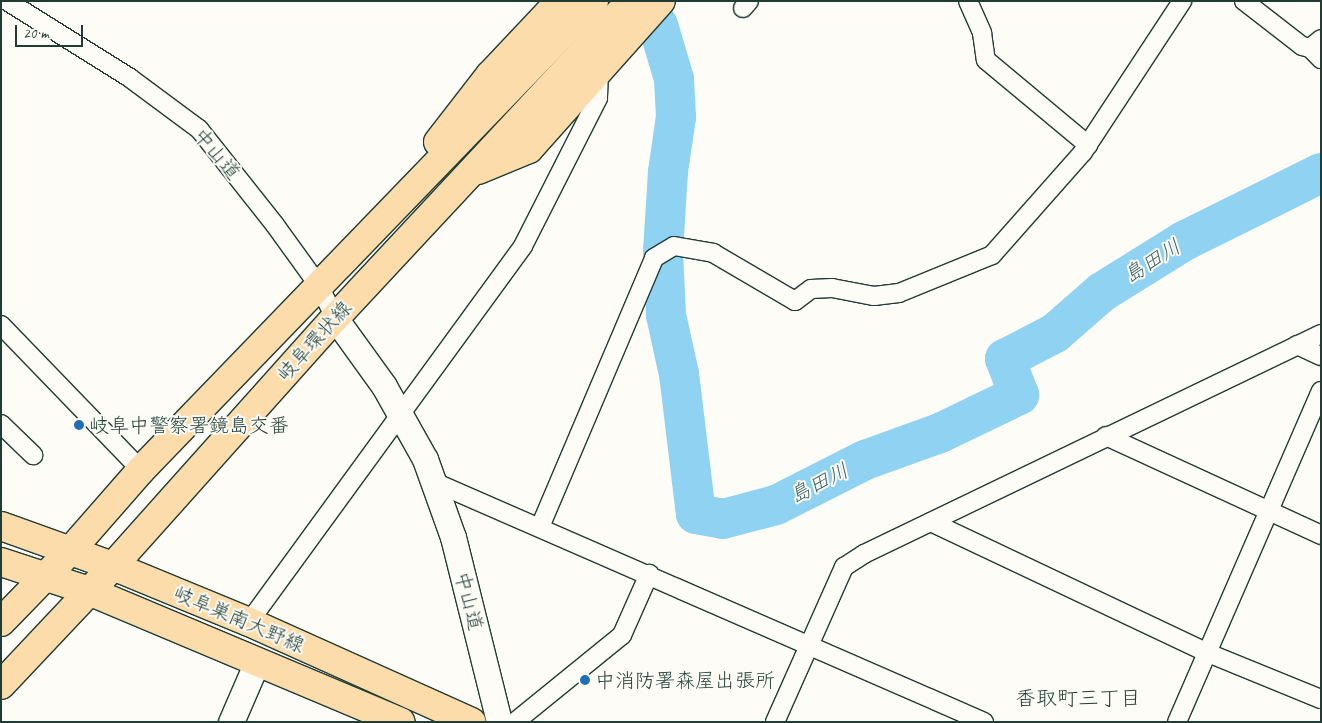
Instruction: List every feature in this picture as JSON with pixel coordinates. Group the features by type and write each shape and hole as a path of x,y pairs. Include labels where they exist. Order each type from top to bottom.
{"main road":[{"path":"436,164 433,148 490,75 560,1"},
{"name":"岐阜環状線","path":"1,622 71,550 141,470 436,164 510,91 594,1"},
{"name":"岐阜環状線","path":"1,684 113,566 335,318 631,1"},
{"path":"469,174 530,149 661,1"},
{"name":"岐阜巣南大野線","path":"1,526 113,566 249,622 472,722"},
{"name":"岐阜巣南大野線","path":"1,562 89,591 401,722"}],"street":[{"name":"中山道","path":"7,1 130,78 198,129 319,286 335,318 402,415 434,482 453,537 499,722"},
{"path":"968,1 982,33 986,60 1088,144"},
{"path":"540,527 654,258 674,246 713,252 795,300 811,289 832,288 874,296 899,292 992,255 1088,144 1182,1"},
{"path":"1244,1 1302,46 1317,49"},
{"path":"249,622 402,415 523,246 598,98 599,71"},
{"path":"1,324 141,470"},
{"path":"775,722 806,646 844,567 864,554 1321,334"},
{"path":"1298,345 1321,356"},
{"path":"1177,722 1321,391"},
{"path":"1,424 33,455"},
{"path":"1106,436 1321,535"},
{"path":"434,482 649,574 806,646 984,722"},
{"path":"930,522 1208,653 1321,700"},
{"path":"515,722 622,635 649,574"},
{"path":"231,722 257,662"}],"waterway":[{"name":"島田川","path":"658,25 674,79 676,117 668,172 663,251 666,315 679,374 696,514 723,519 776,505 865,460 940,433 1019,395 1005,359 1055,333 1102,292 1184,241 1321,173"}],"place":[{"name":"岐阜中警察署鏡島交番","path":"79,425"},
{"name":"中消防署森屋出張所","path":"585,680"}],"district":[{"name":"香取町三丁目","path":"1078,698"}]}
